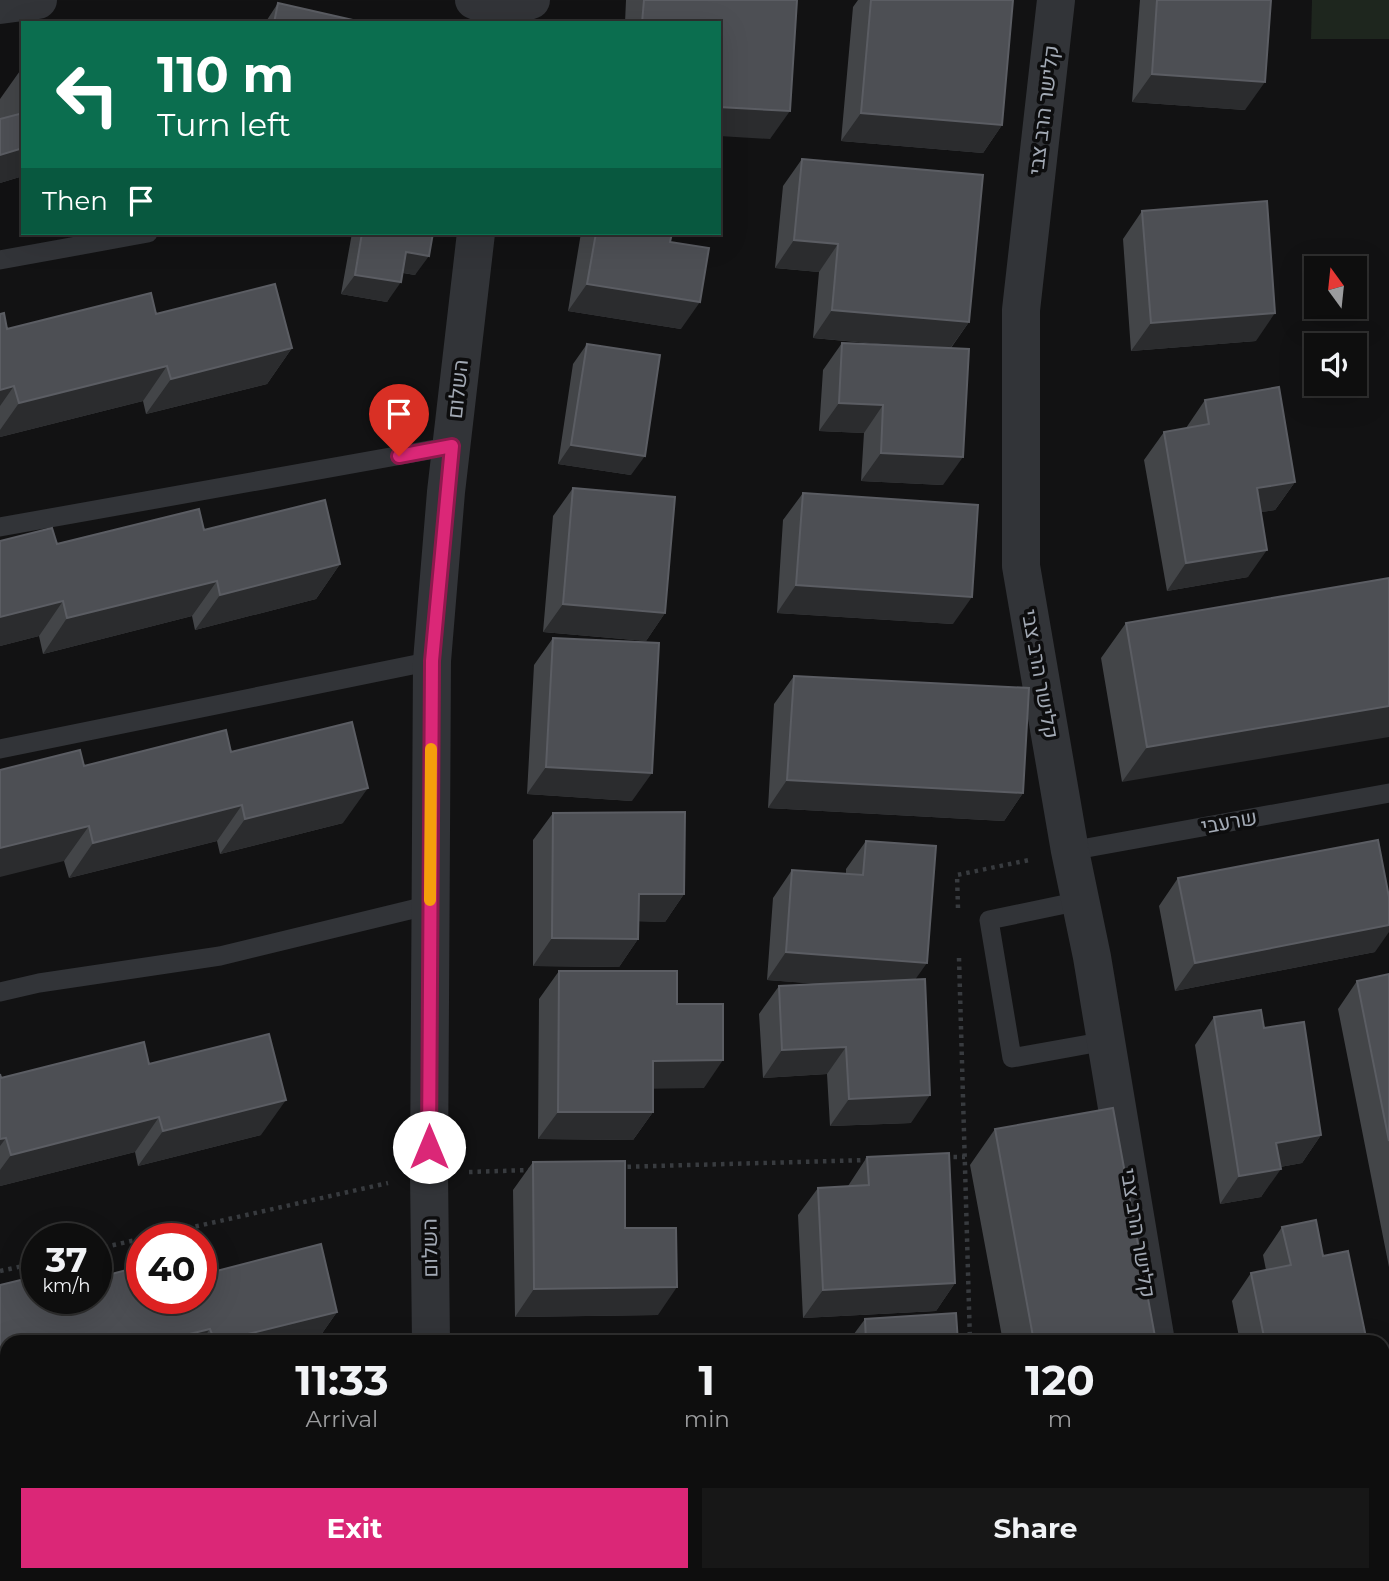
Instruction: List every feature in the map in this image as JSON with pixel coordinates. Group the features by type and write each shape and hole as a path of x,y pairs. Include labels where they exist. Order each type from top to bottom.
{"street":[{"path":"0,5 38,0"},
{"path":"461,0 467,21"},
{"path":"474,0 481,4 505,6 531,0"},
{"path":"526,21 542,0"},
{"name":"קלישר הרב צבי","path":"1056,0 1021,310 1021,566 1106,1041 1155,1335"},
{"name":"השלום","path":"431,1335 429,1173 432,661 476,235"}],"lane":[{"path":"0,260 137,235"},
{"path":"0,527 452,446"},
{"path":"0,749 432,661"},
{"name":"שרעבי","path":"1070,851 1389,793"},
{"path":"1080,901 989,920 1012,1058 1106,1041"},
{"path":"0,992 39,983 220,956 430,905"}],"path":[{"path":"958,915 957,875 1070,851"},
{"path":"959,955 970,1335"},
{"path":"937,1158 965,1157"},
{"path":"607,1168 882,1159"},
{"path":"112,1245 429,1173 539,1170"},
{"path":"0,1271 21,1266"}],"shaded area":[{"path":"1312,0 1389,0 1389,39 1311,39"}],"building":[{"path":"644,0 797,0 790,111 721,107 721,21 642,21"},
{"path":"871,0 1013,0 1002,125 861,113"},
{"path":"1157,0 1271,0 1265,82 1152,74"},
{"path":"278,3 357,21 274,21"},
{"path":"21,114 21,149 0,155 0,119"},
{"path":"802,159 983,175 969,322 832,310 838,244 794,240"},
{"path":"1267,201 1275,313 1151,323 1142,211"},
{"path":"362,235 433,235 429,256 406,252 401,282 355,275"},
{"path":"596,235 672,235 670,242 709,248 700,302 587,284"},
{"path":"275,284 292,348 171,379 167,366 19,403 14,386 0,390 0,314 4,313 7,329 151,293 156,314"},
{"path":"842,343 969,349 963,457 881,453 883,405 839,403"},
{"path":"587,344 660,355 645,456 571,445"},
{"path":"1279,387 1295,482 1257,488 1267,550 1186,563 1164,432 1209,424 1205,400"},
{"path":"573,488 675,497 665,613 563,604"},
{"path":"803,493 978,505 972,597 796,585"},
{"path":"325,500 340,564 220,595 217,581 67,618 63,601 0,617 0,541 52,528 57,544 199,509 204,530"},
{"path":"1389,578 1389,706 1147,747 1126,623"},
{"path":"553,638 659,643 652,773 546,767"},
{"path":"794,676 1029,688 1023,793 787,780"},
{"path":"352,722 368,788 245,819 242,805 93,843 89,826 0,848 0,770 80,750 84,766 226,730 231,752"},
{"path":"685,812 684,894 639,894 638,939 552,938 553,813"},
{"path":"1378,840 1389,897 1389,925 1195,963 1178,878"},
{"path":"866,841 936,846 927,963 786,952 792,870 863,875"},
{"path":"559,971 677,971 677,1004 723,1004 723,1060 653,1061 653,1112 558,1112"},
{"path":"1389,974 1389,1141 1357,981"},
{"path":"925,979 930,1095 849,1099 846,1047 782,1050 779,986"},
{"path":"1261,1010 1264,1028 1304,1022 1321,1135 1276,1143 1281,1169 1239,1176 1214,1017"},
{"path":"269,1034 286,1100 163,1131 159,1117 11,1155 6,1138 0,1139 0,1074 1,1078 144,1042 149,1064"},
{"path":"1113,1108 1155,1335 1033,1335 995,1129"},
{"path":"949,1153 955,1283 823,1290 818,1188 869,1185 867,1157"},
{"path":"625,1161 625,1228 676,1228 677,1287 534,1289 533,1162"},
{"path":"1316,1220 1323,1256 1348,1251 1366,1335 1264,1335 1251,1273 1291,1265 1282,1227"},
{"path":"321,1244 337,1312 243,1335 212,1335 210,1329 186,1335 0,1335 0,1285 21,1280 21,1314 112,1314 112,1274 126,1270 126,1314 217,1314 217,1271"},
{"path":"956,1313 958,1335 866,1335 865,1319"}],"slow traffic":[{"path":"430,900 431,749"}],"route":[{"path":"399,456 452,446 432,661 429,1147"}]}
